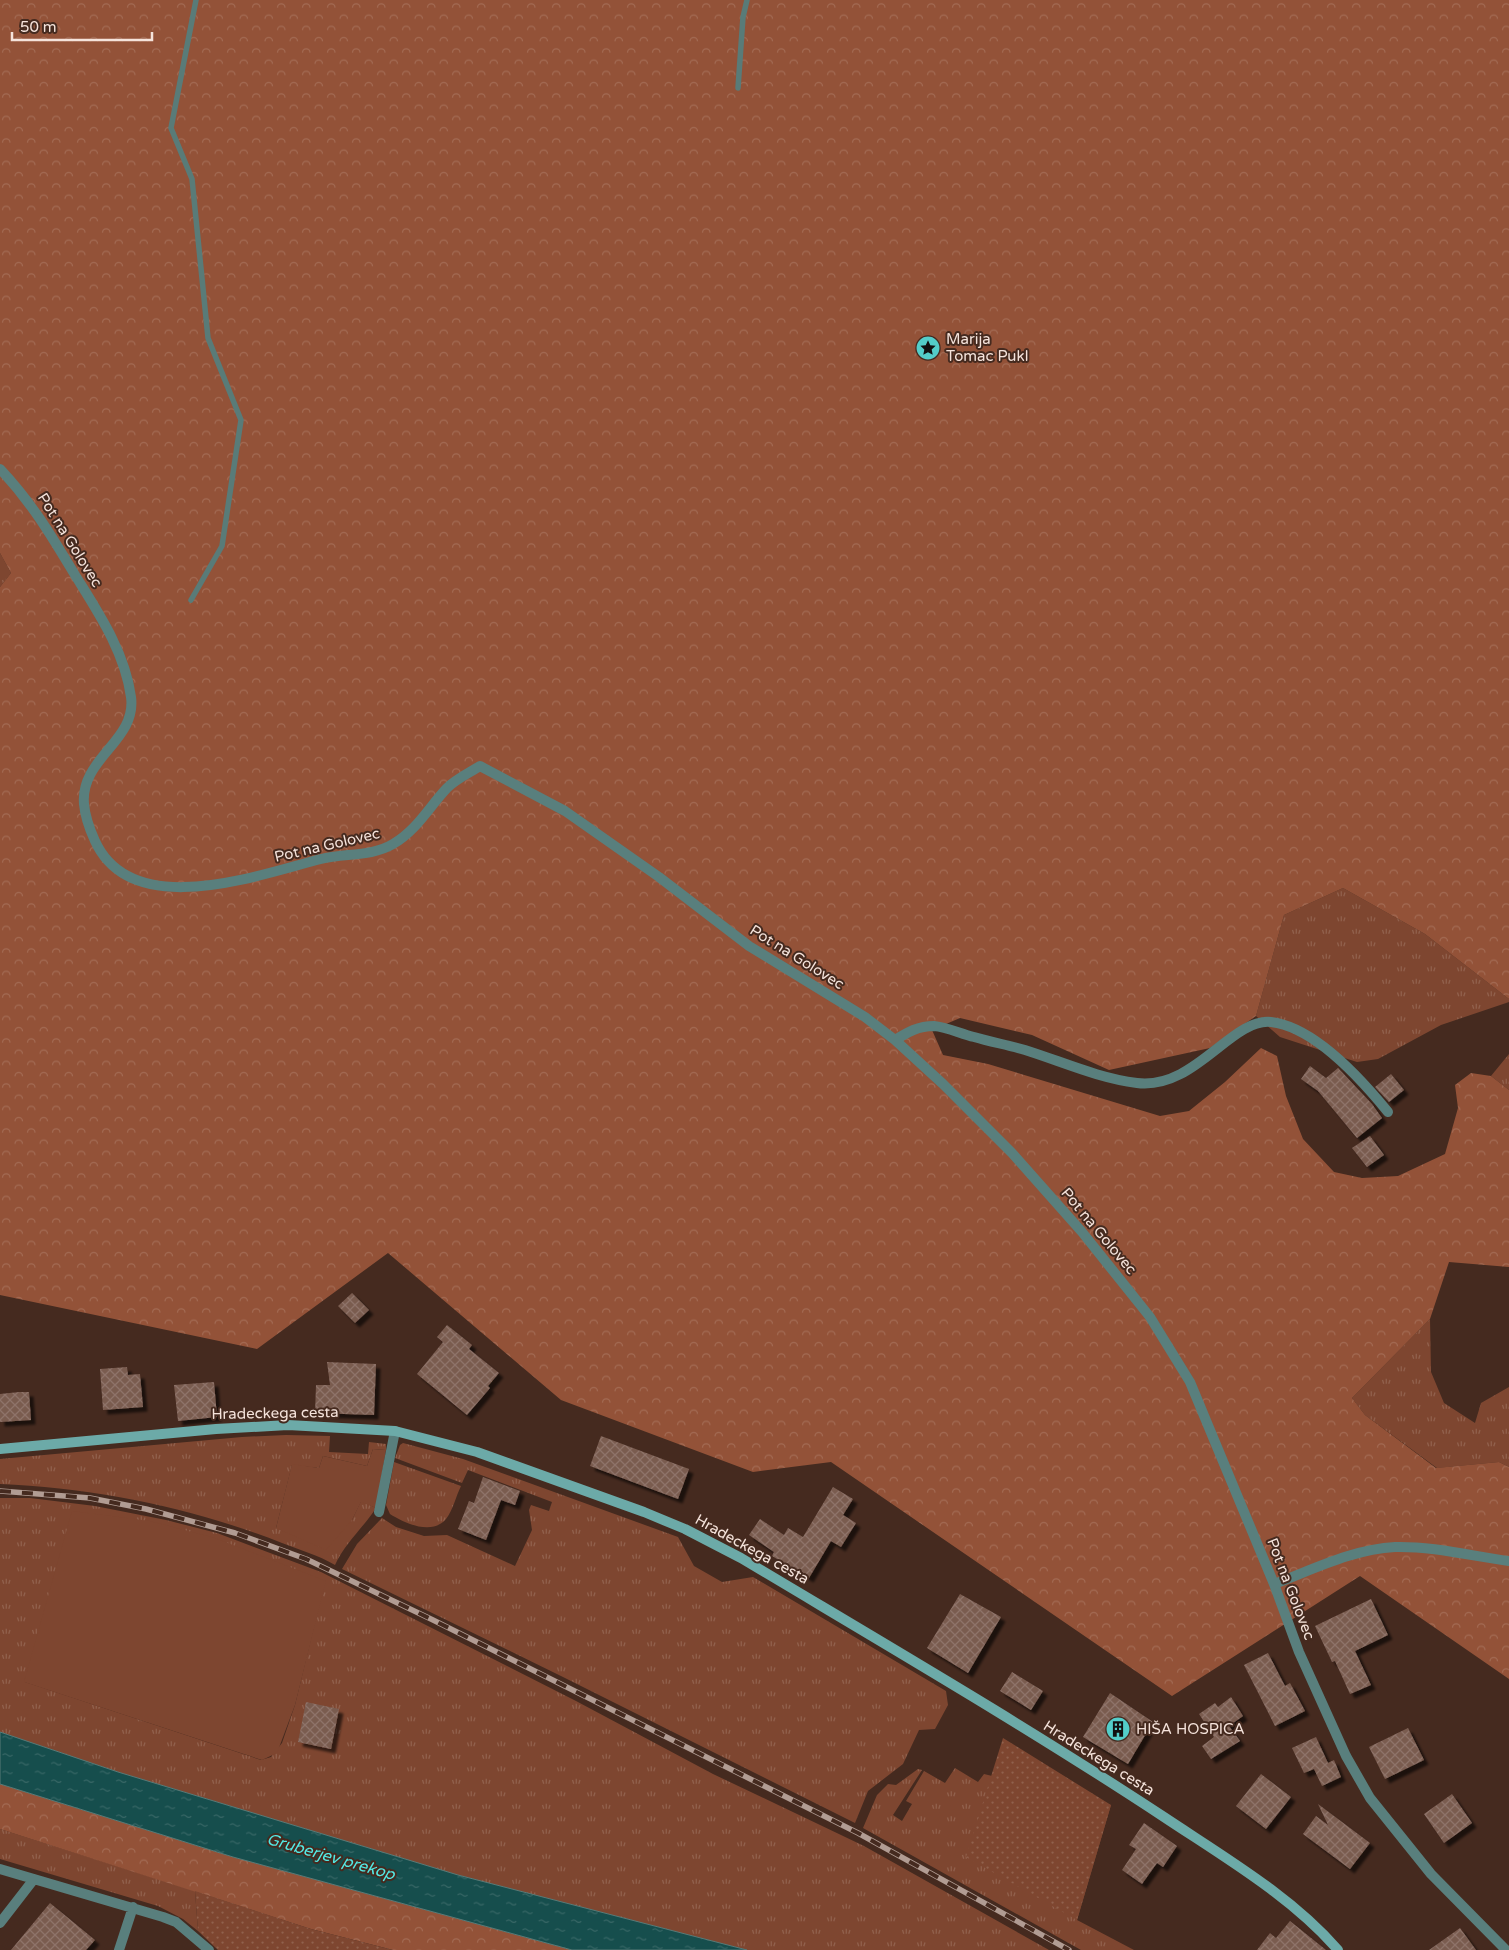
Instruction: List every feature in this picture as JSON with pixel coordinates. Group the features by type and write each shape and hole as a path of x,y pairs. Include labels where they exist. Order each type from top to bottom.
{"street":[{"name":"Pot na Golovec","path":"0,469 22,492 44,522 107,626 126,675 132,699 126,727 98,761 84,784 84,805 91,833 106,861 116,871 129,878 173,888 250,879 324,858 359,856 392,845 416,826 448,787 480,766 565,811 659,877 749,946 865,1017 895,1040 943,1084 1012,1153 1082,1232 1150,1317 1190,1382 1274,1584 1299,1652 1346,1756 1370,1798 1431,1874 1506,1950"},
{"path":"895,1040 915,1028 934,1026 1024,1050 1108,1079 1140,1084 1162,1081 1176,1076 1209,1057 1247,1026 1257,1022 1271,1022 1288,1027 1313,1040 1342,1060 1365,1083 1388,1112"},
{"name":"Hradeckega cesta","path":"0,1449 216,1429 288,1425 396,1431 507,1462 644,1512 713,1542 1093,1770 1282,1899 1312,1924 1338,1950"},
{"path":"379,1512 396,1431"},
{"path":"1274,1584 1366,1551 1395,1547 1424,1549 1509,1561"},
{"path":"0,1869 133,1907 176,1922 209,1950"},
{"path":"0,1923 34,1879"},
{"path":"119,1950 133,1907"}],"green space":[{"path":"0,0 1509,0 1509,999 1425,934 1343,888 1284,915 1256,1016 1210,1048 1109,1070 1032,1035 960,1018 932,1030 943,1055 988,1064 1160,1116 1189,1111 1225,1082 1261,1048 1277,1056 1286,1096 1303,1139 1334,1172 1362,1178 1398,1176 1445,1154 1458,1108 1455,1085 1471,1073 1491,1076 1509,1090 1509,1267 1449,1262 1430,1319 1352,1398 1365,1415 1436,1468 1499,1462 1509,1467 1509,1679 1360,1576 1172,1696 831,1462 753,1472 561,1400 388,1253 257,1349 0,1295 0,587 11,573 0,553"},
{"path":"0,553 11,573 0,587"},
{"path":"1343,888 1425,934 1509,999 1509,1002 1441,1025 1378,1059 1357,1062 1280,1037 1256,1016 1284,915"},
{"path":"1509,1054 1509,1090 1491,1076"},
{"path":"1430,1319 1431,1372 1444,1403 1475,1423 1481,1403 1509,1387 1509,1467 1499,1462 1437,1468 1365,1415 1352,1398"},
{"path":"330,1436 329,1452 368,1454 369,1442 386,1444 386,1450 373,1449 367,1466 323,1456 319,1468 292,1465 276,1528 352,1520 361,1501 376,1508 335,1565 316,1555 248,1531 179,1510 108,1495 36,1486 0,1484 0,1459 242,1437"},
{"path":"403,1443 463,1459 678,1537 694,1566 722,1582 753,1577 946,1691 948,1705 935,1729 919,1730 903,1764 868,1791 855,1823 342,1569 357,1544 382,1518 396,1527 424,1536 447,1535 515,1566 532,1530 529,1510 531,1505 549,1511 552,1502 468,1470 462,1483 395,1458 400,1445"},
{"path":"373,1449 386,1450 376,1508 361,1502 352,1520 326,1550 276,1528 292,1464 319,1468 323,1456 367,1466"},
{"path":"394,1462 461,1486 453,1507 446,1519 440,1524 433,1527 418,1526 390,1514 386,1505"},
{"path":"0,1498 30,1498 95,1506 166,1520 217,1533 321,1572 576,1701 713,1774 864,1846 1049,1950 747,1950 458,1875 118,1772 0,1732","holes":["325,1581 295,1705 282,1743 271,1757 261,1760 25,1682"]},
{"path":"72,1511 150,1521 215,1538 326,1581 295,1705 277,1753 262,1760 24,1682"},
{"path":"1003,1738 1111,1805 1077,1920 966,1857"},
{"path":"955,1768 978,1782 984,1774 1111,1805 1077,1920 1134,1950 1081,1950 863,1828 877,1795 888,1784 896,1785 918,1769 922,1770 893,1815 902,1821 912,1804 906,1801 924,1771 945,1783"},
{"path":"0,1784 233,1857 572,1950 393,1950 311,1929 0,1829"},
{"path":"0,1829 195,1891 198,1931 183,1919 158,1906 0,1859"},
{"path":"195,1891 311,1929 393,1950 218,1950 198,1931"}],"water":[{"name":"Gruberjev prekop","path":"0,1732 118,1772 458,1875 747,1950 572,1950 233,1857 0,1784"}],"building":[{"path":"1310,1066 1326,1078 1338,1068 1372,1104 1382,1118 1357,1138 1318,1091 1301,1079"},
{"path":"1391,1074 1404,1090 1389,1102 1375,1087"},
{"path":"1370,1136 1384,1155 1367,1167 1352,1148"},
{"path":"352,1293 369,1310 355,1323 338,1306"},
{"path":"447,1325 472,1345 469,1349 499,1373 488,1386 490,1388 467,1415 417,1374 443,1342 437,1337"},
{"path":"327,1362 376,1364 374,1415 315,1413 316,1385 330,1385"},
{"path":"127,1367 128,1375 140,1374 143,1407 103,1410 100,1369"},
{"path":"214,1382 217,1417 178,1421 174,1385"},
{"path":"29,1392 31,1420 0,1422 0,1394"},
{"path":"601,1436 689,1469 678,1499 590,1466"},
{"path":"483,1477 520,1491 515,1505 501,1500 486,1540 458,1529 469,1501 474,1503"},
{"path":"833,1487 853,1499 843,1515 856,1523 841,1547 831,1541 809,1578 772,1556 774,1552 749,1535 760,1519 784,1535 788,1528 803,1537"},
{"path":"960,1594 1001,1617 968,1673 927,1648"},
{"path":"1371,1599 1388,1635 1355,1651 1371,1685 1350,1694 1335,1661 1332,1662 1315,1626"},
{"path":"1268,1653 1285,1686 1290,1683 1305,1711 1275,1726 1244,1665"},
{"path":"1012,1672 1043,1691 1031,1710 1000,1691"},
{"name":"HIŠA HOSPICA","path":"1110,1693 1153,1722 1128,1764 1083,1737"},
{"path":"1231,1697 1243,1716 1229,1726 1240,1741 1211,1759 1202,1746 1214,1737 1199,1714 1215,1703 1218,1707"},
{"path":"306,1702 339,1709 331,1749 298,1742"},
{"path":"1408,1728 1424,1760 1385,1779 1369,1747"},
{"path":"1316,1737 1328,1763 1334,1760 1341,1777 1322,1786 1314,1769 1304,1773 1292,1748"},
{"path":"1261,1774 1291,1797 1266,1829 1236,1806"},
{"path":"1452,1794 1472,1823 1444,1843 1424,1814"},
{"path":"1318,1804 1370,1843 1350,1869 1303,1834 1316,1816 1328,1825"},
{"path":"1144,1823 1177,1846 1163,1867 1157,1863 1142,1884 1122,1870 1136,1849 1129,1845"},
{"path":"50,1903 95,1940 86,1950 11,1950"},
{"path":"1290,1921 1326,1950 1257,1950 1270,1933 1276,1938"},
{"path":"1460,1928 1476,1950 1429,1950"}],"waterway":[{"path":"191,600 222,546 241,420 208,338 192,179 171,128 196,0"},
{"path":"738,88 743,17 747,0"}],"railway":[{"path":"0,1491 90,1498 146,1509 235,1533 306,1559 433,1620 858,1833 1069,1950"}],"place":[{"name":"Marija Tomac Pukl","path":"928,348"},
{"name":"HIŠA HOSPICA","path":"1118,1729"}]}
